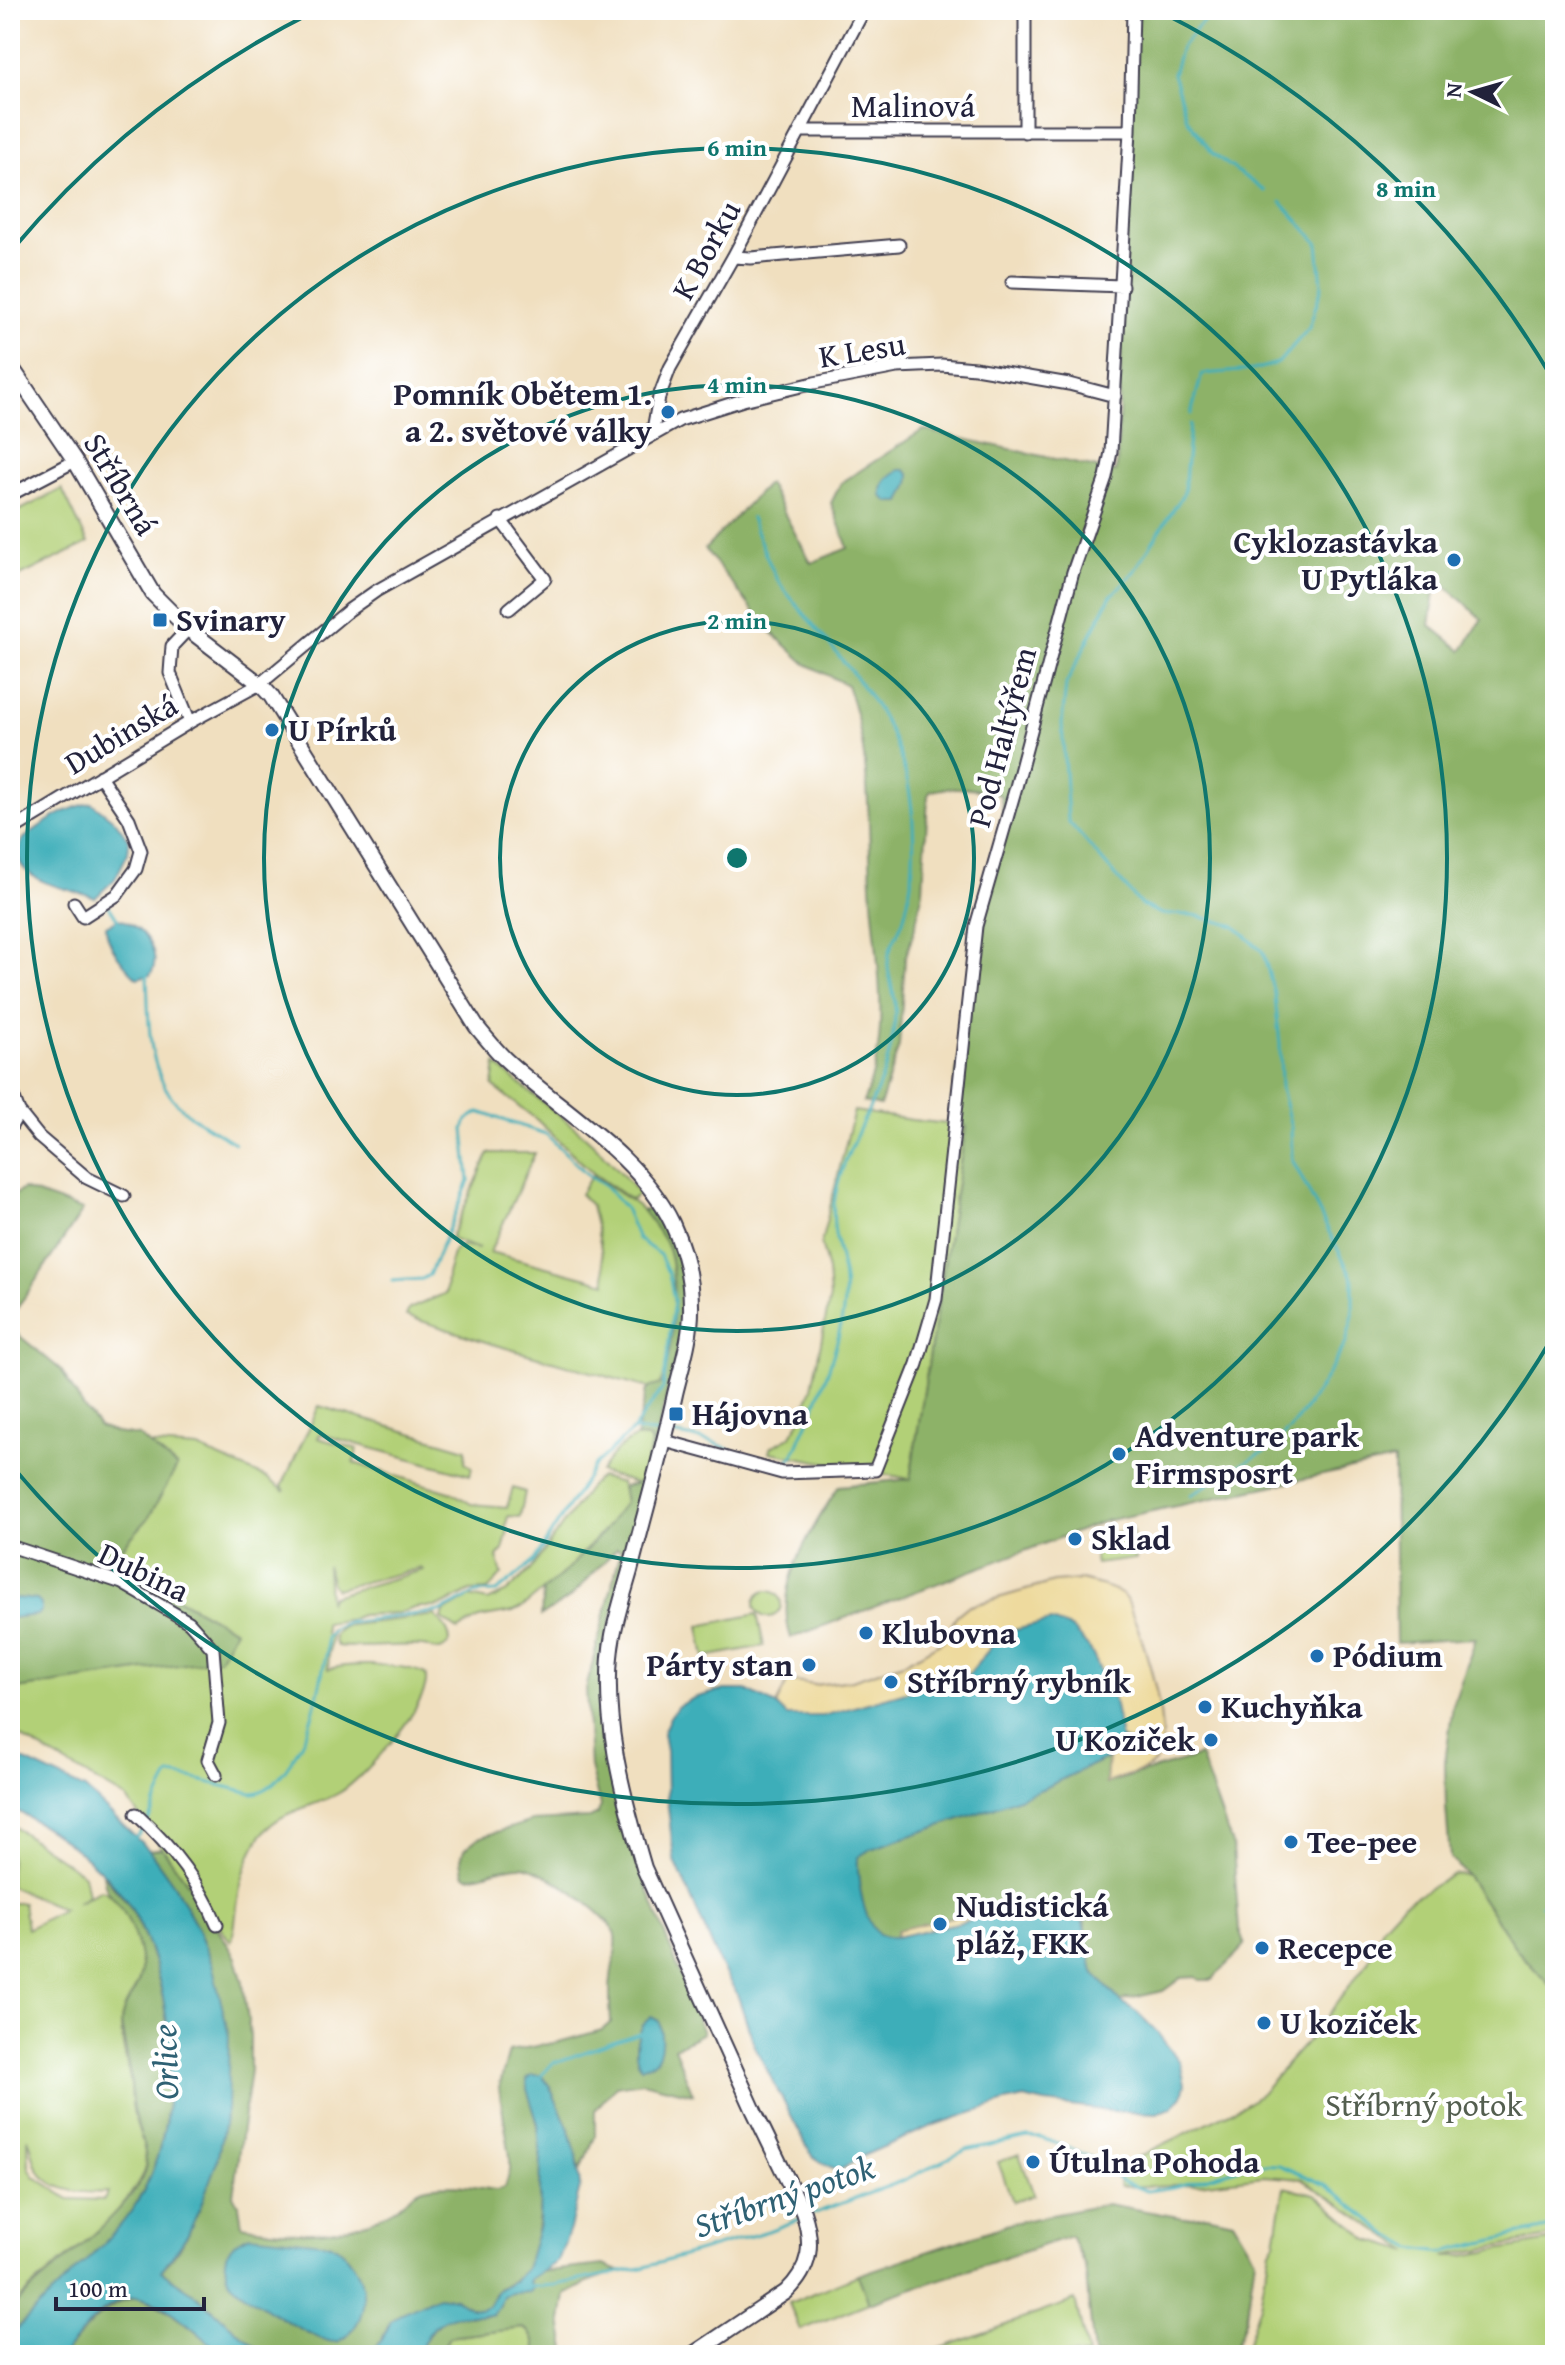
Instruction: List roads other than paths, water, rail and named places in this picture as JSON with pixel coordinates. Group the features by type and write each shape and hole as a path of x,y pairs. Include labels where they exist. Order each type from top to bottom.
{"street":[{"name":"K Borku","path":"652,435 659,397 670,368 733,257 864,10"},
{"name":"Pod Haltýřem","path":"665,1441 782,1473 875,1470 917,1364 936,1299 976,926 1073,572 1106,477 1111,452 1130,131 1133,10"},
{"path":"1025,18 1025,132"},
{"name":"Malinová","path":"800,131 1130,131"},
{"path":"733,257 899,245"},
{"path":"1012,282 1122,286"},
{"name":"Stříbrná","path":"10,365 75,461 153,594 188,629 260,684 271,696 476,1026 505,1058 636,1172 671,1222 687,1260 692,1306 689,1338 613,1636 608,1685 612,1727 632,1827 644,1868 805,2219 808,2255 803,2272 786,2292 692,2355"},
{"name":"K Lesu","path":"260,684 376,591 680,420 743,400 897,367 941,365 975,368 1069,384 1115,396"},
{"path":"10,495 75,461"},
{"path":"500,519 545,579 509,609"},
{"path":"188,629 172,646 170,673 190,722"},
{"name":"Dubinská","path":"10,831 190,722 260,684"},
{"path":"74,903 83,917 117,895 136,869 141,851 129,819 100,776"},
{"path":"10,1088 19,1112 39,1137 87,1178 124,1196"},
{"path":"10,1128 19,1112"},
{"name":"Dubina","path":"10,1546 122,1583 189,1622 213,1649 219,1723 208,1760 216,1775"},
{"path":"136,1814 172,1850 196,1881 217,1925"}],"water":[{"path":"899,470 905,470 910,475 909,484 901,502 889,502 882,496 884,483"},
{"path":"92,803 116,822 129,844 128,853 115,879 95,898 31,875 23,868 18,854 22,840 37,828 64,812"},
{"path":"118,919 134,926 148,941 154,958 150,975 137,978 112,947 106,926"},
{"path":"10,1599 37,1600 41,1610 37,1615 10,1618"},
{"name":"Stříbrný rybník","path":"1051,1621 1071,1628 1090,1649 1114,1700 1121,1739 1136,1744 1135,1751 1121,1751 1042,1789 871,1849 858,1857 866,1913 876,1931 883,1936 896,1937 1046,1903 1074,1911 1083,1922 1093,1972 1120,2001 1155,2030 1180,2062 1185,2084 1182,2096 1172,2108 1157,2113 1112,2111 1024,2098 934,2125 837,2170 813,2158 756,2049 737,1994 721,1966 674,1859 663,1733 678,1706 724,1690 746,1690 776,1705 787,1716 823,1716 969,1674 996,1641 1015,1630"},
{"path":"10,1754 85,1789 149,1850 174,1885 212,1963 229,2036 227,2109 217,2161 200,2207 188,2234 161,2271 191,2291 265,2355 222,2355 173,2313 136,2297 105,2309 63,2355 10,2355 10,2335 108,2239 136,2204 152,2173 162,2138 170,2061 160,1985 150,1949 136,1917 113,1883 81,1853 10,1807"},
{"path":"651,2017 659,2021 660,2050 654,2062 641,2067 636,2055 637,2040 642,2027"},
{"path":"532,2075 541,2075 549,2085 569,2129 577,2156 580,2187 558,2261 530,2279 532,2288 529,2292 503,2296 492,2315 458,2316 443,2320 430,2332 417,2355 368,2355 382,2340 391,2321 402,2313 438,2296 454,2298 471,2308 480,2309 488,2306 497,2290 515,2280 526,2269 539,2225 541,2162 538,2124 527,2089 527,2079"},
{"path":"250,2235 330,2244 349,2259 361,2281 363,2306 348,2335 340,2341 325,2340 261,2306 234,2286 227,2276 227,2256 236,2242"}],"waterway":[{"path":"1213,10 1181,47 1173,74 1187,119 1213,154 1265,191"},
{"path":"1191,414 1202,374 1253,370 1278,363 1309,328 1322,286 1318,243 1281,202"},
{"path":"1190,425 1184,493 1133,573 1110,597 1066,684 1062,724 1068,821 1141,905 1162,914 1194,915 1235,926 1263,952 1275,997 1281,1088 1291,1127 1292,1159 1353,1279 1353,1315 1346,1343 1318,1391 1289,1430 1269,1449 1191,1496"},
{"path":"670,1434 711,1442 752,1459 779,1465 786,1463 797,1447 824,1382 842,1319 844,1281 835,1234 834,1204 849,1152 879,1086 889,1053 895,1011 889,956 904,917 913,860 913,819 907,780 885,721 862,685 777,579 751,518"},
{"path":"109,906 118,920"},
{"path":"147,975 150,1037 162,1082 184,1110 235,1143"},
{"path":"135,1838 146,1824 170,1775 252,1793 261,1791 278,1779 307,1731 327,1651 326,1638 334,1628 345,1623 442,1611 476,1593 497,1592 533,1562 594,1466 633,1430 663,1388 674,1300 669,1275 660,1255 638,1239 625,1208 603,1184 590,1177 546,1134 479,1112 467,1120 464,1129 469,1181 429,1275 422,1279 392,1281"},
{"path":"634,1430 662,1434"},
{"path":"1541,1905 1555,1904"},
{"path":"541,2076 553,2063 642,2032"},
{"name":"Stříbrný potok","path":"807,2216 900,2182 966,2150 1028,2137 1070,2148 1094,2159 1123,2182 1147,2191 1174,2187 1253,2164 1279,2165 1326,2185 1388,2234 1413,2248 1443,2252 1555,2226"},
{"name":"Stříbrný potok","path":"530,2287 642,2268 800,2219"}],"place":[{"name":"Pomník Obětem 1. a 2. světové války","path":"668,412"},
{"name":"Cyklozastávka U Pytláka","path":"1454,560"},
{"name":"Svinary","path":"160,620"},
{"name":"U Pírků","path":"272,730"},
{"name":"Hájovna","path":"676,1414"},
{"name":"Adventure park Firmsposrt","path":"1119,1454"},
{"name":"Sklad","path":"1075,1539"},
{"name":"Klubovna","path":"866,1633"},
{"name":"Pódium","path":"1317,1656"},
{"name":"Párty stan","path":"809,1665"},
{"name":"Stříbrný rybník","path":"891,1682"},
{"name":"Kuchyňka","path":"1205,1707"},
{"name":"U Koziček","path":"1211,1740"},
{"name":"Tee-pee","path":"1291,1842"},
{"name":"Nudistická pláž, FKK","path":"940,1924"},
{"name":"Recepce","path":"1262,1948"},
{"name":"U koziček","path":"1264,2023"},
{"name":"Útulna Pohoda","path":"1033,2162"}],"water label":[{"name":"Orlice","path":"165,2062"}]}
